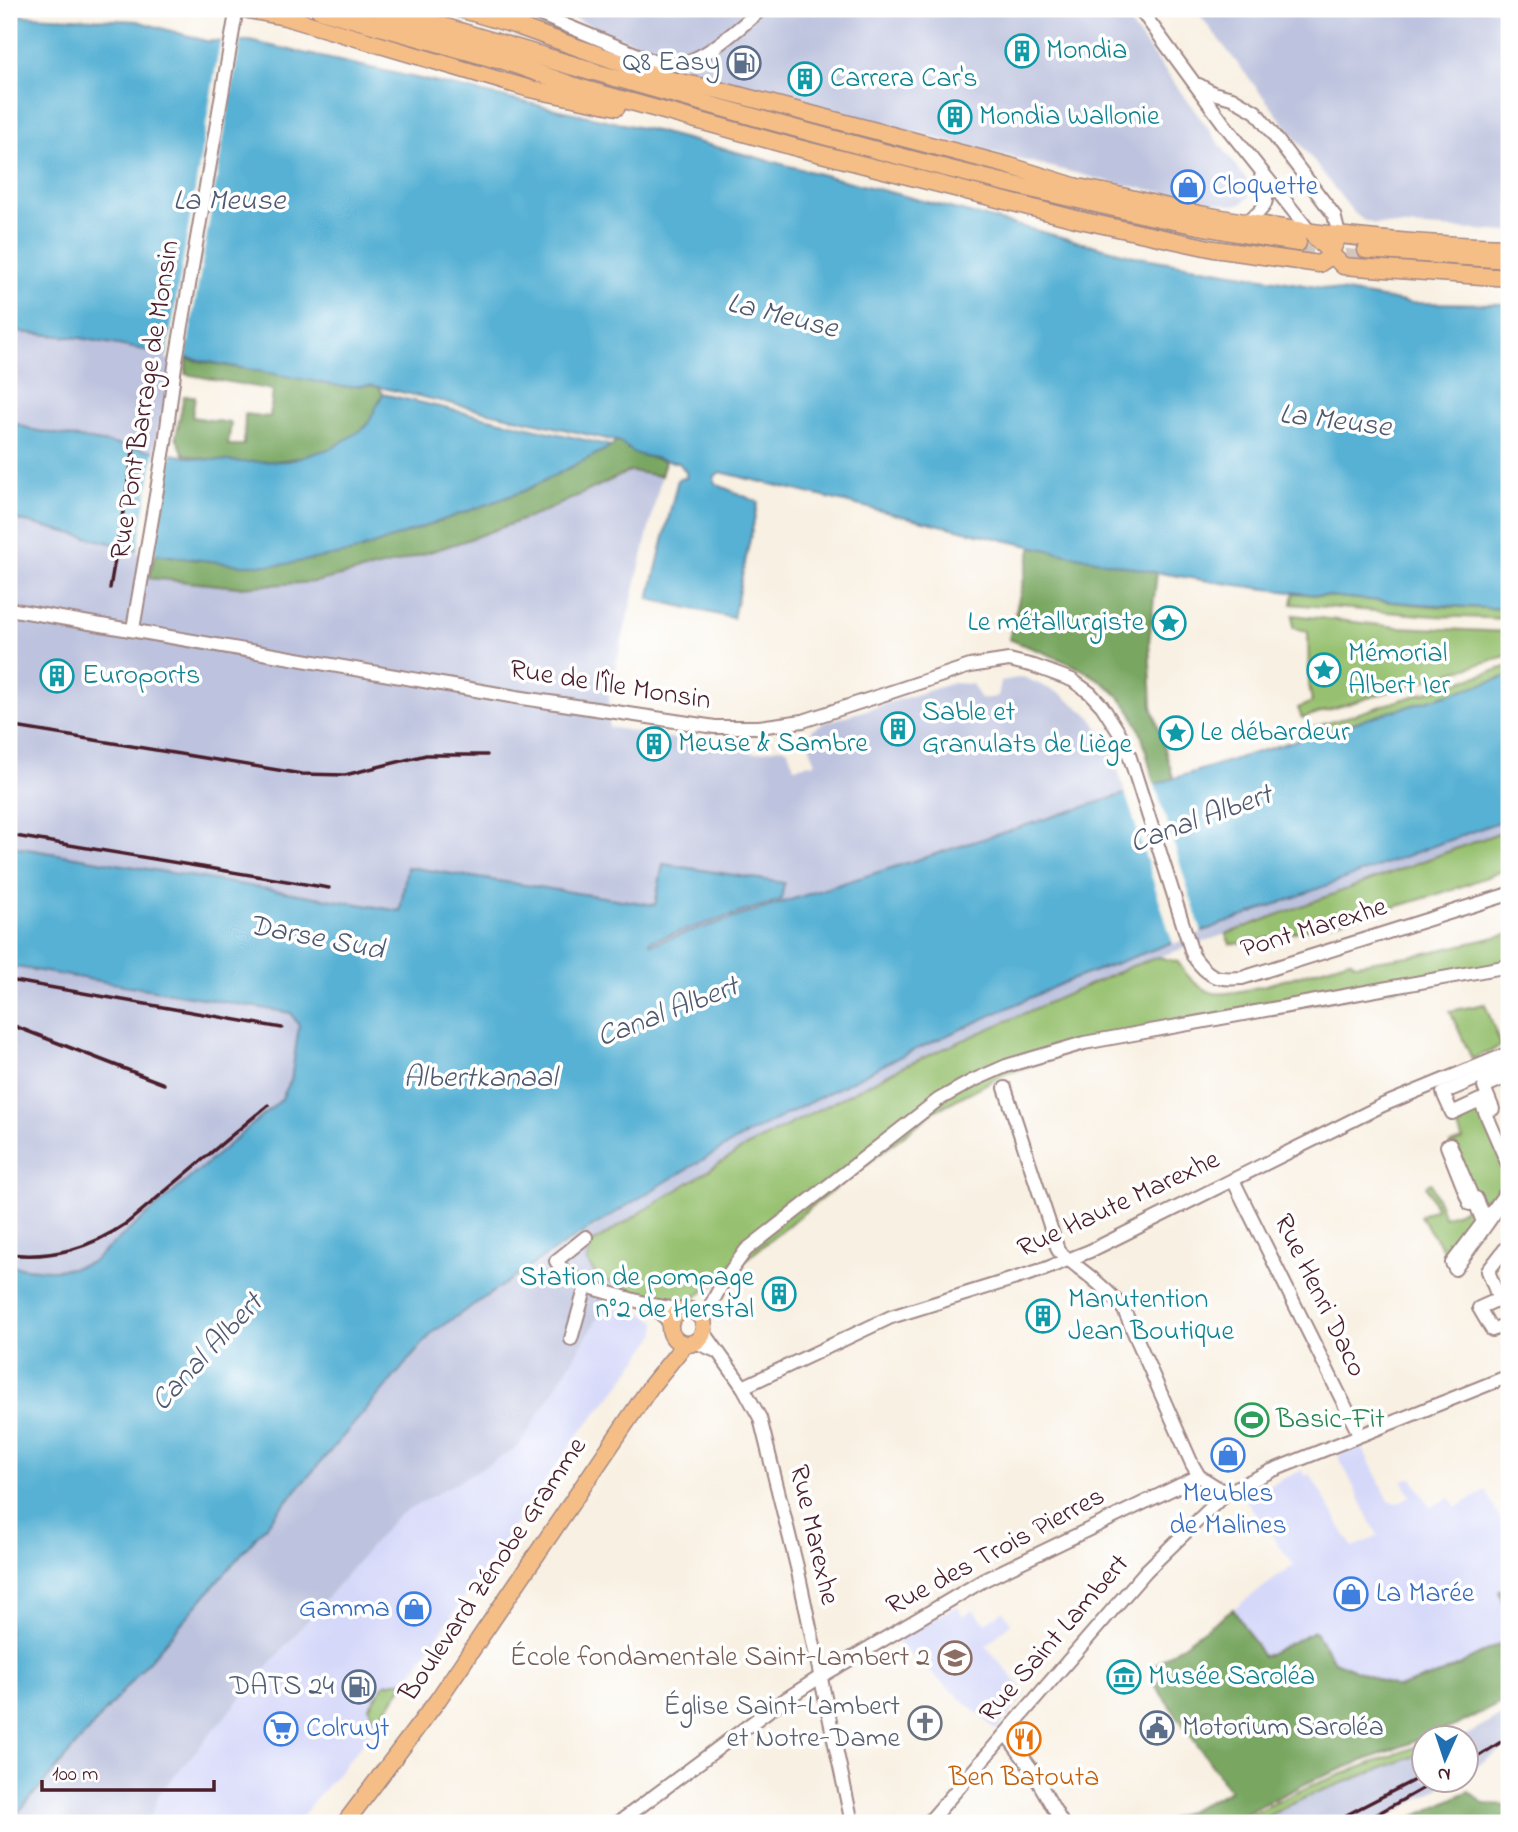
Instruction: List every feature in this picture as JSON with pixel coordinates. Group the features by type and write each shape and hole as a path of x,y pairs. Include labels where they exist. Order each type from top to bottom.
{"highway":[{"path":"320,9 498,59"},
{"path":"382,9 591,71"}],"main road":[{"path":"460,9 514,25 667,79 982,159 1077,187"},
{"path":"240,10 285,17 530,89 692,125 722,127"},
{"path":"498,59 549,78 832,157 1178,242 1319,264 1326,261 1331,254 1339,235"},
{"path":"498,59 837,151 1150,226 1301,242 1339,235 1509,247"},
{"path":"591,71 884,152 1148,216 1301,242"},
{"path":"884,152 1077,187 1245,222 1331,254 1338,262 1348,267 1509,278"},
{"path":"1509,260 1366,255 1509,268"},
{"path":"682,1310 695,1311 697,1335 679,1342 671,1335 670,1322 673,1317 682,1310"},
{"name":"Boulevard Zénobe Gramme","path":"345,1823 444,1692 651,1386 697,1335"}],"street":[{"path":"526,9 668,66 685,64 720,42 762,9"},
{"path":"1140,9 1256,164 1301,242"},
{"name":"Rue Pont Barrage de Monsin","path":"133,629 233,27 240,10"},
{"path":"1196,84 1213,93 1232,98 1256,112 1334,215 1339,235"},
{"path":"1245,222 1262,209 1267,197 1256,164"},
{"name":"Rue de l'Île Monsin","path":"9,610 133,629 516,697 715,727 759,727 803,721 970,666 1009,660 1072,680 1090,692 1125,742 1138,782"},
{"name":"Pont Marexhe","path":"1138,782 1192,952 1202,968 1213,977 1242,978 1509,894"},
{"path":"697,1335 724,1280 746,1250 937,1100 972,1081 1006,1066 1084,1043 1509,966"},
{"name":"Rue Haute Marexhe","path":"743,1387 891,1317 1067,1261 1383,1105 1509,1053"},
{"path":"1509,1065 1443,1093 1452,1114 1480,1100 1509,1167"},
{"path":"1509,1076 1484,1087 1509,1147"},
{"path":"1005,1088 1058,1250 1067,1261 1078,1266 1116,1299 1124,1310 1199,1476 1226,1493"},
{"path":"1509,1188 1486,1220 1476,1198 1473,1199 1450,1144 1447,1146 1470,1204 1475,1202 1483,1222 1452,1263 1455,1269 1501,1204 1509,1210"},
{"name":"Rue Henri Daco","path":"1233,1180 1359,1434"},
{"path":"586,1237 556,1261 563,1270 586,1286 651,1305 682,1310"},
{"path":"1509,1244 1488,1271 1500,1299 1479,1308 1492,1330 1509,1323"},
{"path":"571,1339 586,1286"},
{"path":"651,1305 670,1322"},
{"name":"Rue Marexhe","path":"697,1335 716,1352 743,1387 760,1418 797,1567 852,1823"},
{"name":"Rue Saint Lambert","path":"929,1823 1146,1571 1226,1493 1359,1434 1509,1376"},
{"name":"Rue des Trois Pierres","path":"618,1823 820,1676 985,1580 1199,1476"},
{"path":"1006,1734 1030,1767 1062,1823"}],"shaded area":[{"path":"551,9 1119,9 1245,178 1250,187 1249,197 1241,204 1230,205 1115,183 720,84 655,51"},
{"path":"1195,9 1509,9 1509,232 1374,224 1363,220 1353,212"},
{"path":"9,331 80,338 175,356 156,440 138,549 612,446 615,441 635,454 665,461 609,695 609,727 755,753 783,747 788,750 794,767 815,763 809,744 810,735 813,729 824,723 953,683 972,684 981,699 998,697 1001,681 1023,677 1061,694 1091,717 1111,748 1126,795 650,944 663,865 656,905 408,867 400,911 9,846 9,518 33,430 9,421"},
{"path":"1509,818 1509,829 1132,966 902,1067 744,1148 591,1244 598,1278 612,1283 606,1305 519,1447 396,1517 160,1793 148,1823 10,1823 433,1332 667,1181 742,1137 897,1058 1063,983"},
{"path":"9,966 292,1013 299,1026 291,1080 281,1100 92,1262 74,1269 59,1271 9,1266"},
{"path":"606,1305 644,1314 657,1322 656,1334 616,1390 576,1437 367,1738 296,1823 148,1823 160,1793 396,1517 519,1447"},
{"path":"1361,1445 1389,1501 1398,1503 1410,1496 1403,1481 1412,1478 1430,1507 1450,1498 1456,1508 1486,1490 1509,1536 1509,1585 1499,1591 1505,1610 1504,1642 1443,1673 1397,1688 1334,1661 1263,1657 1233,1609 1294,1565 1244,1498 1302,1470 1305,1476 1310,1474 1353,1548 1378,1536 1338,1455"},
{"name":"École fondamentale Saint-Lambert 2","path":"957,1606 963,1616 973,1610 985,1623 1003,1611 1011,1623 986,1646 1026,1693 996,1730 896,1642 908,1632"},
{"path":"1509,1712 1509,1746 1480,1764 1480,1728"},
{"path":"1410,1758 1410,1794 1428,1794 1377,1823 1253,1823 1315,1793"}],"green space":[{"path":"187,359 344,386 370,385 379,387 383,394 365,427 348,440 327,450 278,461 228,462 204,459 184,454 176,437 184,396 195,396 192,417 231,423 228,445 244,445 245,414 270,417 273,390 185,374"},
{"path":"615,441 621,442 636,454 665,461 661,476 630,471 541,513 467,540 395,563 315,582 238,587 149,578 155,554 196,560 353,552 524,491 612,446"},
{"path":"1032,546 1157,572 1149,642 1152,706 1174,780 1155,786 1136,722 1121,699 1108,686 1077,667 1009,639"},
{"path":"1294,593 1432,606 1509,609 1509,619 1435,616 1292,604"},
{"path":"1293,615 1397,627 1509,632 1509,655 1302,718 1298,708 1312,702 1308,631 1293,628"},
{"path":"1509,666 1509,676 1303,738 1302,731"},
{"path":"1509,829 1509,868 1478,880 1381,910 1250,943 1230,944 1226,934"},
{"path":"1509,934 1509,967 1088,1046 1005,1074 936,1110 736,1268 690,1301 666,1302 598,1278 587,1261 591,1244 744,1148 902,1067 1132,966 1159,957 1178,962 1197,985 1214,993 1225,993 1260,987 1350,960 1355,964 1422,954"},
{"path":"1485,1004 1501,1046 1472,1059 1450,1011"},
{"path":"1480,1100 1509,1167 1509,1188 1486,1220 1450,1144 1463,1140 1452,1113"},
{"path":"1431,1183 1444,1217 1471,1207 1483,1222 1452,1263 1420,1216 1436,1208 1426,1186"},
{"path":"1509,1585 1509,1699 1459,1724 1410,1724 1410,1743 1311,1781 1226,1823 1162,1823 1230,1791 1155,1685 1163,1677 1155,1665 1233,1609 1263,1657 1314,1631 1334,1661 1397,1688 1443,1673 1504,1642 1505,1610 1499,1591"},
{"path":"402,1681 405,1683 379,1720 373,1717 369,1707 385,1684"},
{"path":"1410,1749 1410,1758 1315,1793 1253,1823 1234,1823 1310,1786"},
{"path":"1463,1794 1472,1794 1484,1804 1509,1805 1509,1823 1401,1823"}],"water":[{"name":"La Meuse","path":"9,15 137,21 206,41 249,41 655,131 1138,257 1411,303 1509,304 1509,609 1332,596 1155,572 991,537 720,472 714,481 718,485 758,502 733,618 649,599 678,479 686,478 686,472 679,463 635,454 620,442 370,385 344,387 80,338 9,331"},
{"path":"383,394 612,446 524,491 353,552 281,565 241,565 155,554 9,518 9,421 33,430 200,459 289,461 332,448 366,427"},
{"name":"Albertkanaal","path":"1509,676 1509,818 1063,983 897,1058 742,1137 667,1181 554,1251 433,1332 9,1823 9,1266 60,1270 92,1262 281,1100 291,1080 299,1026 291,1013 9,966 9,846 400,911 407,867 655,905 663,864 784,883 781,900 650,941 651,944 1254,753"}],"pier":[{"path":"221,37 241,37 185,362 166,359"},
{"path":"155,447 172,450 154,557 137,553"},
{"path":"1154,782 1202,933 1173,944 1125,792"}],"tunnel":[{"path":"1297,251 1365,259"}],"railway":[{"path":"110,588 136,436"},
{"path":"9,726 302,774 345,775 426,755 487,755"},
{"path":"9,835 329,888"},
{"path":"9,980 282,1028"},
{"path":"9,1024 164,1084"},
{"path":"9,1254 41,1255 71,1250 113,1232 268,1105"},
{"path":"1480,1755 1509,1737"},
{"path":"1331,1823 1410,1782"},
{"path":"1361,1823 1413,1794"}],"place":[{"name":"Mondia","path":"1022,51"},
{"name":"Q8 Easy","path":"744,63"},
{"name":"Carrera Car's","path":"805,79"},
{"name":"Mondia Wallonie","path":"955,117"},
{"name":"Cloquette","path":"1188,187"},
{"name":"Le métallurgiste","path":"1169,623"},
{"name":"Mémorial Albert Ier","path":"1324,670"},
{"name":"Euroports","path":"57,676"},
{"name":"Sable et Granulats de Liège","path":"898,729"},
{"name":"Le débardeur","path":"1176,733"},
{"name":"Meuse & Sambre","path":"654,744"},
{"name":"Station de pompage n°2 de Herstal","path":"779,1294"},
{"name":"Manutention Jean Boutique","path":"1043,1316"},
{"name":"Basic-Fit","path":"1252,1420"},
{"name":"Meubles de Malines","path":"1228,1455"},
{"name":"La Marée","path":"1351,1594"},
{"name":"Gamma","path":"414,1609"},
{"name":"École fondamentale Saint-Lambert 2","path":"955,1658"},
{"name":"Musée Saroléa","path":"1124,1677"},
{"name":"DATS 24","path":"359,1687"},
{"name":"Église Saint-Lambert et Notre-Dame","path":"925,1723"},
{"name":"Motorium Saroléa","path":"1157,1728"},
{"name":"Colruyt","path":"281,1729"},
{"name":"Ben Batouta","path":"1024,1739"}],"water label":[{"name":"Canal Albert","path":"1201,820"},
{"name":"Darse Sud","path":"316,939"},
{"name":"Canal Albert","path":"668,1013"},
{"name":"Canal Albert","path":"208,1353"}]}
